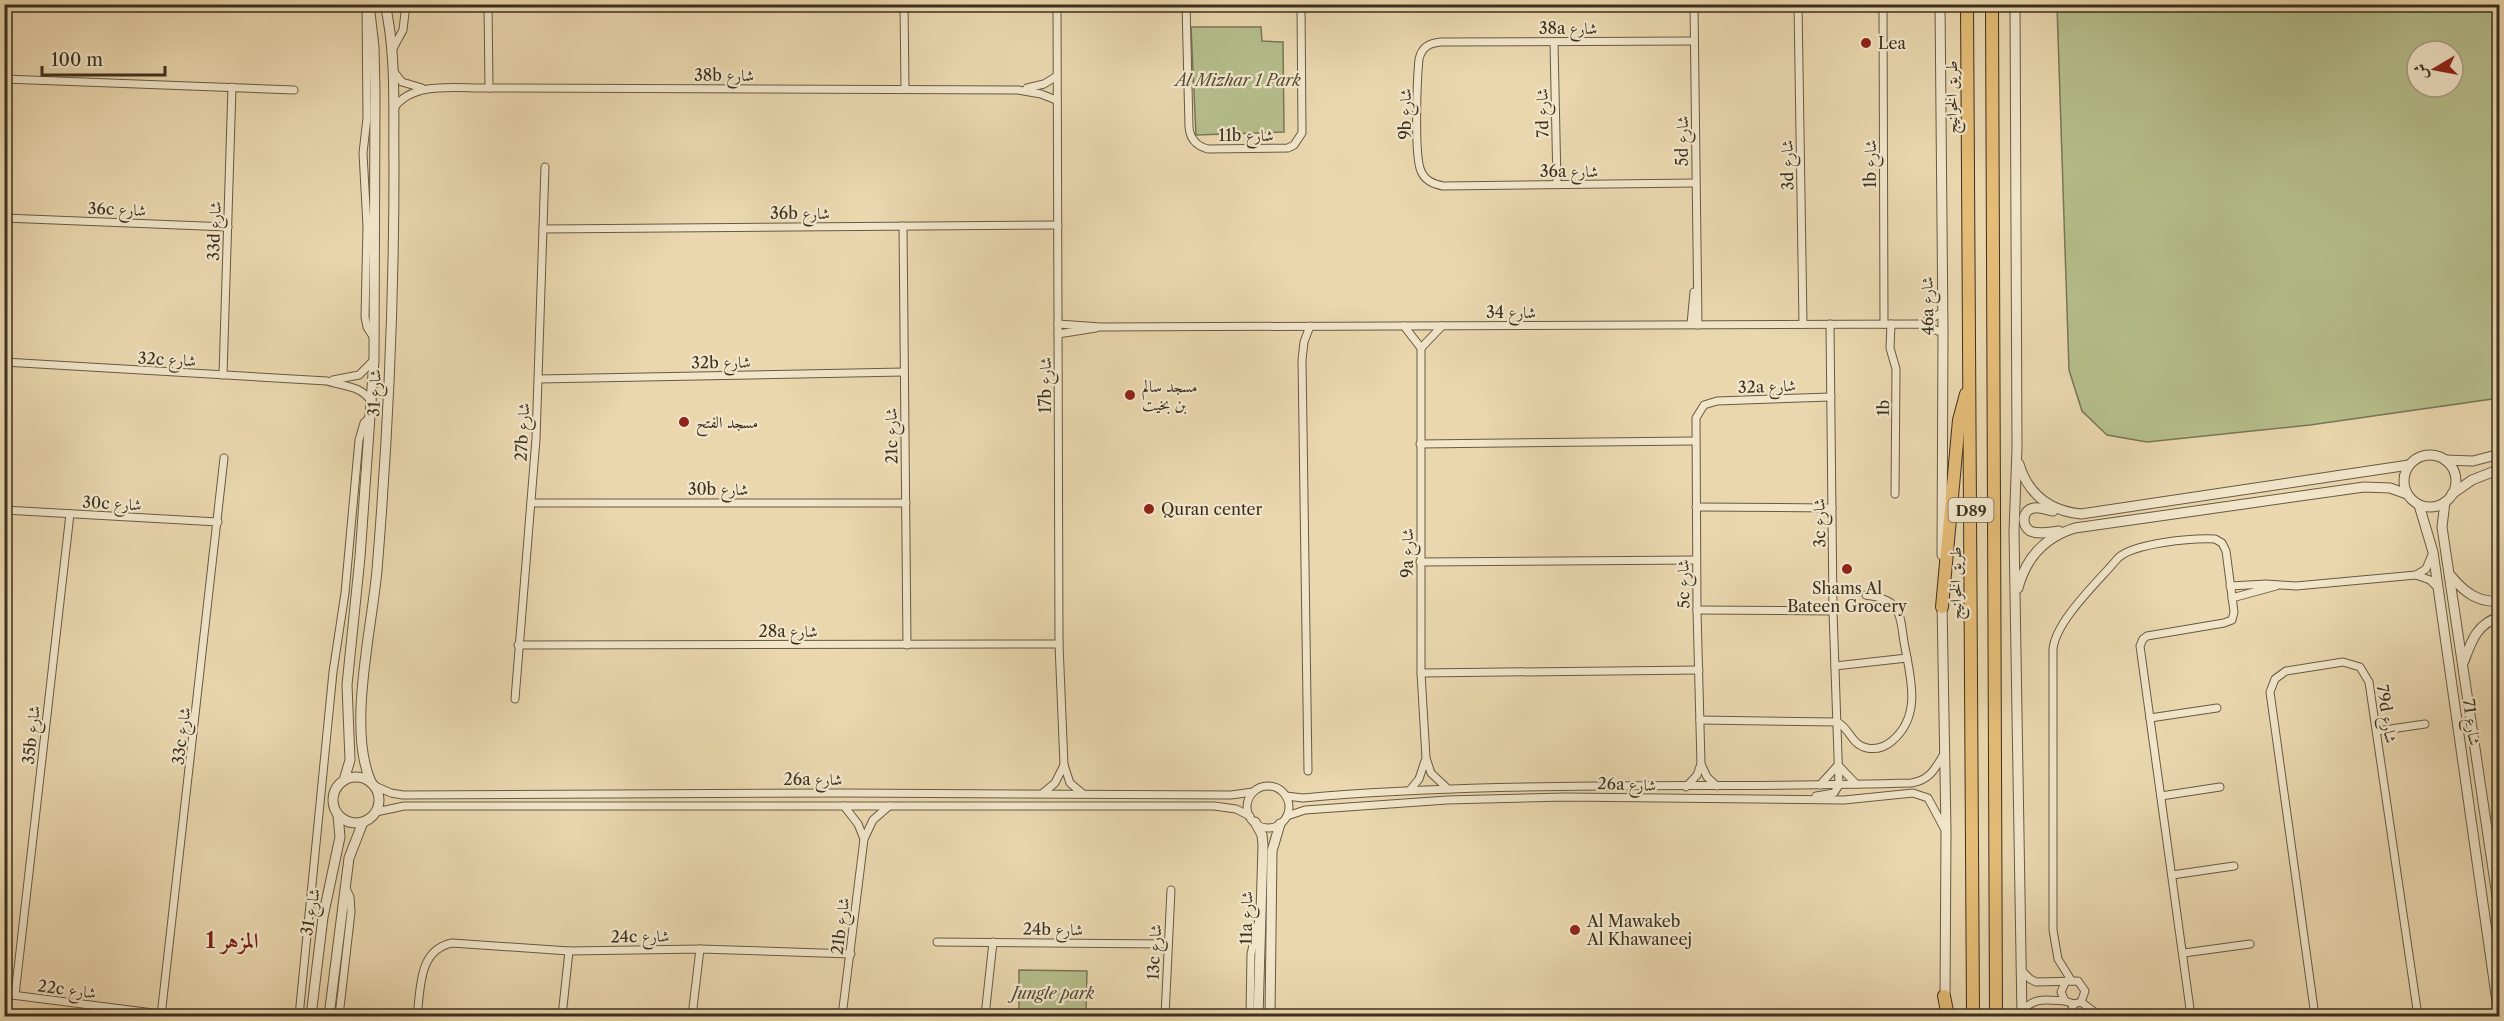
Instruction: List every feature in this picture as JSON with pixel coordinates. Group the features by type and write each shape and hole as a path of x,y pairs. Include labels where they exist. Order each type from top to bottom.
{"highway":[{"name":"طريق الخوانيج","path":"1967,4 1973,1017"},
{"name":"D89","path":"1992,4 1996,1017"},
{"path":"1993,74 1999,4"},
{"path":"1942,607 1959,420 1970,384"},
{"path":"1944,996 1946,1017"}],"street":[{"name":"شارع 31","path":"344,780 350,760 347,685 372,415 374,360 375,92 374,46 368,4"},
{"name":"شارع 31","path":"373,784 363,754 362,707 386,451 393,280 392,63 385,4"},
{"path":"391,52 403,30 406,4"},
{"path":"488,4 489,88"},
{"path":"904,4 905,88"},
{"name":"17b شارع","path":"1057,4 1059,644 1064,765 1070,783 1083,793"},
{"name":"11b شارع","path":"1186,4 1189,128 1192,139 1196,144 1208,148 1282,149 1294,145 1302,133 1301,4"},
{"name":"5d شارع","path":"1694,4 1695,325"},
{"name":"3d شارع","path":"1798,4 1803,324"},
{"name":"1b شارع","path":"1883,4 1888,324"},
{"name":"46a شارع","path":"1940,4 1943,312 1942,607 1946,831 1944,996"},
{"path":"2016,4 2017,448 2014,532 2022,1015"},
{"name":"38a شارع","path":"1441,42 1694,41"},
{"name":"9b شارع","path":"1441,42 1429,44 1424,48 1419,59 1418,157 1424,177 1430,182 1443,186"},
{"name":"7d شارع","path":"1554,42 1557,184"},
{"name":"38b شارع","path":"392,63 394,73 402,82 430,89"},
{"name":"38b شارع","path":"1018,90 1039,86 1057,76"},
{"path":"4,79 294,90"},
{"name":"33d شارع","path":"223,375 232,87"},
{"name":"38b شارع","path":"393,111 407,95 430,89 489,88 1018,90 1041,94 1056,100"},
{"name":"27b شارع","path":"515,699 539,379 544,167"},
{"name":"36a شارع","path":"1443,186 1695,183"},
{"name":"36c شارع","path":"4,218 228,227"},
{"name":"36b شارع","path":"543,229 1058,225"},
{"name":"21c شارع","path":"903,226 907,645"},
{"name":"شارع 34","path":"1921,324 1943,312"},
{"name":"شارع 34","path":"1058,324 1101,327 1921,324 1943,333"},
{"name":"3c شارع","path":"1830,324 1833,610 1839,785"},
{"name":"1b","path":"1888,324 1890,348 1897,374 1895,494"},
{"path":"1308,771 1302,360 1304,342 1310,326"},
{"path":"1404,326 1420,348 1442,326"},
{"name":"شارع 34","path":"1058,334 1101,327"},
{"name":"9a شارع","path":"1420,348 1421,673 1426,758 1431,773 1448,789"},
{"name":"32c شارع","path":"327,381 359,375 374,360"},
{"name":"32c شارع","path":"4,362 327,381 353,386 366,394 372,402"},
{"name":"32b شارع","path":"539,379 904,372"},
{"name":"32a شارع","path":"1704,405 1717,400 1831,397"},
{"name":"5c شارع","path":"1701,764 1694,441 1696,418 1704,405"},
{"path":"299,1017 333,672 345,593 359,440 364,423 372,415"},
{"path":"1420,444 1694,441"},
{"path":"2017,448 2022,473 2030,488 2051,507 2070,513"},
{"path":"2407,494 2404,479 2409,465 2417,458 2426,455 2445,460 2473,461 2499,454"},
{"name":"33c شارع","path":"161,1015 224,458"},
{"path":"2445,460 2454,473 2456,484 2452,494"},
{"path":"2409,465 2091,514 2032,508 2024,516 2025,524 2029,530 2037,533 2364,487 2390,488 2407,494 2419,505 2432,507 2445,502 2472,480 2499,469"},
{"name":"شارع 71","path":"2445,502 2442,527 2499,916"},
{"name":"30b شارع","path":"531,503 906,503"},
{"name":"شارع 71","path":"2419,505 2433,552 2497,984 2499,1017"},
{"path":"1696,507 1832,508"},
{"name":"30c شارع","path":"4,510 218,522"},
{"name":"35b شارع","path":"15,995 70,514"},
{"path":"2016,596 2024,570 2041,546 2057,535 2076,528"},
{"path":"2068,982 2058,959 2053,930 2053,649 2056,634 2063,621 2118,558 2136,547 2219,540 2225,547 2234,616 2228,622 2150,635 2143,639 2140,646 2191,1017"},
{"path":"2416,574 2430,564 2433,552"},
{"path":"1420,562 1696,560"},
{"path":"2230,586 2268,584 2296,586 2416,574 2430,580 2437,587"},
{"path":"2450,574 2460,587 2475,598 2499,601"},
{"path":"2232,598 2276,586"},
{"path":"1700,720 1837,722 1853,740 1864,748 1883,747 1897,737 1907,721 1912,703 1899,616 1895,607 1886,600 1866,595"},
{"path":"1697,610 1833,610"},
{"path":"2463,664 2473,637 2479,629 2486,622 2499,617"},
{"name":"28a شارع","path":"518,645 1059,644"},
{"path":"1835,666 1907,658"},
{"name":"79d شارع","path":"2315,1017 2270,697 2271,687 2278,676 2291,670 2343,662 2356,665 2368,678 2418,1017"},
{"path":"1421,673 1699,670"},
{"path":"2150,718 2217,708"},
{"path":"2377,731 2426,724"},
{"name":"26a شارع","path":"1286,795 1303,798 1410,790 1839,785 1922,781 1935,770 1945,753"},
{"name":"9a شارع","path":"1410,790 1422,772 1426,758"},
{"path":"1701,764 1707,777 1717,786"},
{"path":"1686,787 1697,775 1701,764"},
{"path":"1042,793 1055,783 1064,765"},
{"path":"1820,785 1838,765 1856,784"},
{"path":"360,777 373,784 379,796 376,812 363,822 352,823 338,814 333,804 334,793 344,780 360,777"},
{"name":"26a شارع","path":"373,784 391,794 403,795 1042,793 1231,795 1253,792"},
{"path":"1795,800 1830,795 1839,785"},
{"path":"1268,786 1278,788 1286,795 1289,806 1287,816 1280,824 1270,828 1252,819 1248,801 1253,792 1268,786"},
{"path":"2161,796 2220,788"},
{"name":"26a شارع","path":"1287,816 1300,811 1328,808 1471,799 1588,796 1844,800 1917,793 1928,798 1946,831"},
{"name":"26a شارع","path":"376,812 404,806 1214,806 1229,807 1252,819"},
{"path":"844,806 858,824 864,838"},
{"name":"21b شارع","path":"842,1017 864,838 873,820 889,806"},
{"name":"شارع 31","path":"311,1017 322,926 340,837 338,814"},
{"name":"11a شارع","path":"1252,819 1262,835 1263,845 1258,1017"},
{"name":"شارع 31","path":"329,1017 351,849 363,822"},
{"name":"11a شارع","path":"1270,1017 1272,851 1280,824"},
{"path":"2172,875 2234,866"},
{"path":"339,1017 351,904 345,884"},
{"name":"13c شارع","path":"1165,1017 1171,890"},
{"path":"1250,1017 1252,946 1260,914"},
{"name":"24b شارع","path":"937,942 1168,944"},
{"path":"985,1017 993,942"},
{"name":"24c شارع","path":"417,1017 424,968 432,953 452,943 569,951 700,949 851,954"},
{"path":"2184,953 2250,944"},
{"path":"692,1017 700,949"},
{"path":"562,1017 569,951"},
{"path":"2022,970 2033,981 2079,981 2084,987 2085,995 2069,1017"},
{"path":"2063,998 2062,988 2068,982"},
{"name":"22c شارع","path":"4,994 161,1015"},
{"path":"2022,1015 2030,1003 2049,996 2077,1003 2100,1017"}],"green space":[{"path":"2057,5 2499,5 2499,398 2310,425 2147,442 2107,435 2082,411 2069,370"},
{"name":"Al Mizhar 1 Park","path":"1191,27 1261,27 1262,41 1283,42 1284,132 1196,135"},
{"name":"Jungle park","path":"1019,970 1087,971 1086,1016 1019,1016"}],"place":[{"name":"Lea","path":"1866,43"},
{"name":"مسجد سالم بن بخيت","path":"1130,395"},
{"name":"مسجد الفتح","path":"684,422"},
{"name":"Quran center","path":"1149,509"},
{"name":"Shams Al Bateen Grocery","path":"1847,569"},
{"name":"Al Mawakeb Al Khawaneej","path":"1575,930"}],"district":[{"name":"المزهر 1","path":"232,940"}]}
